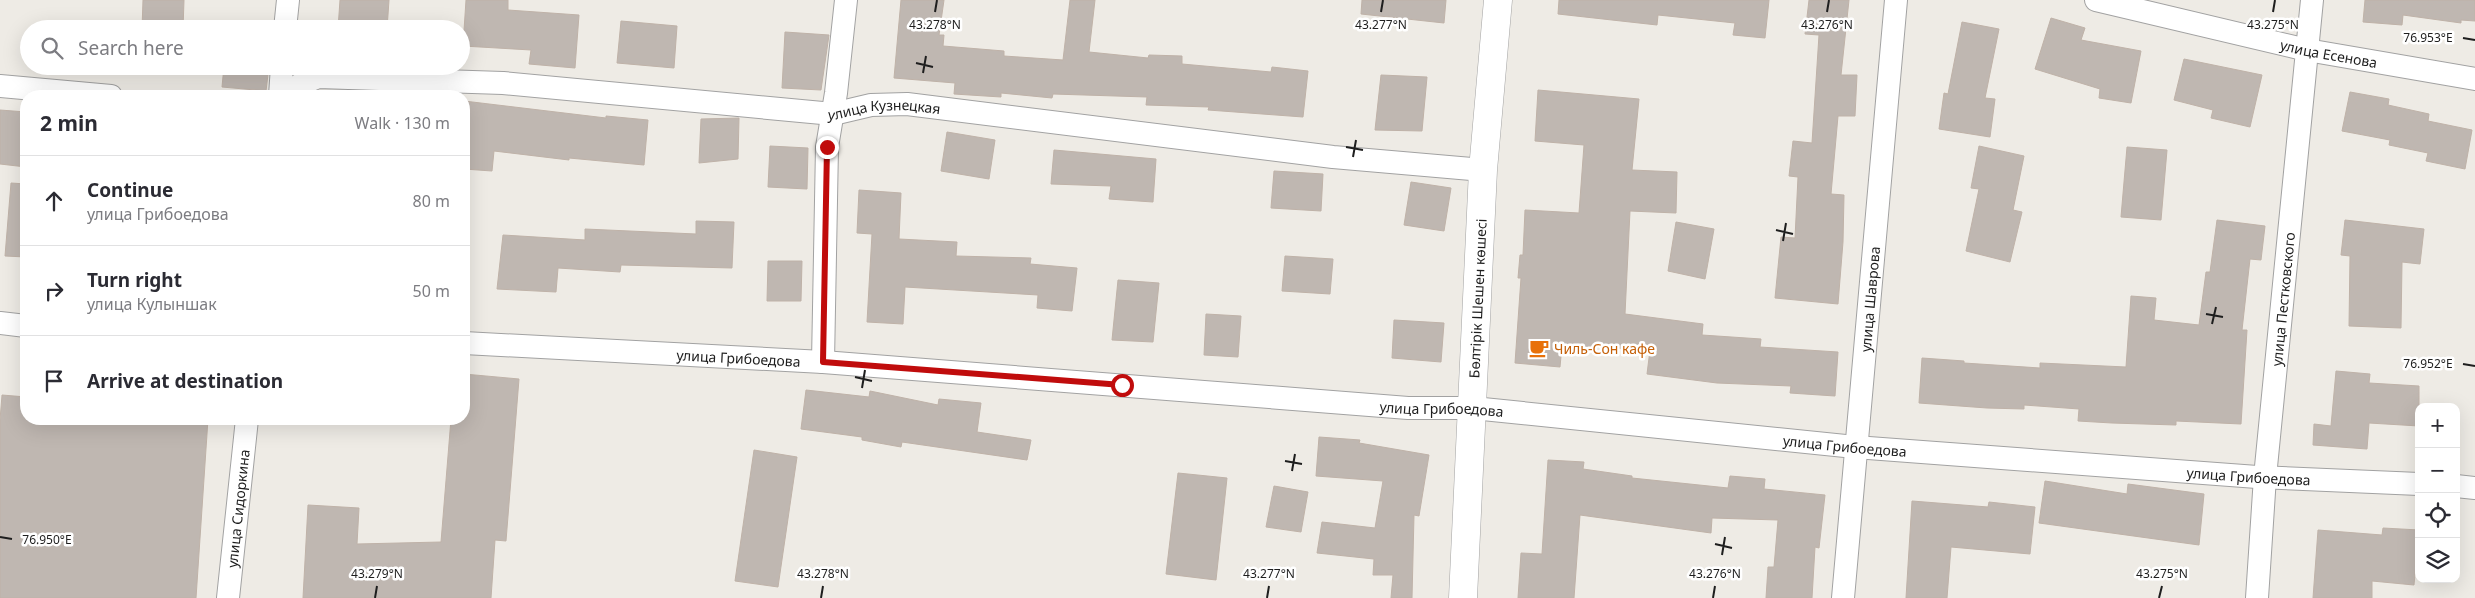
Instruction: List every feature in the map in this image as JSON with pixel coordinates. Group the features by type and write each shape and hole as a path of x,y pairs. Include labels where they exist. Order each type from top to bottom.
{"street":[{"path":"286,20 288,0"},
{"path":"823,362 827,147 833,114 846,0"},
{"name":"Бөлтірік Шешен көшесі","path":"1463,598 1484,170 1498,0"},
{"name":"улица Шаврова","path":"1843,598 1896,0"},
{"name":"улица Есенова","path":"2096,0 2307,50 2475,79"},
{"name":"улица Пестковского","path":"2257,598 2265,477 2312,0"},
{"path":"280,90 281,75"},
{"name":"улица Кузнецкая","path":"294,90 299,85 318,77 474,82 833,114 871,105 907,104 1333,157 1484,170"},
{"path":"0,86 44,90"},
{"path":"0,323 20,325"},
{"name":"улица Грибоедова","path":"470,343 823,362 1408,408 1473,408 1855,446 2265,477 2415,484"},
{"name":"улица Сидоркина","path":"228,598 246,425"},
{"path":"2460,486 2475,488"}],"building":[{"path":"143,0 184,0 183,20 142,20"},
{"path":"340,0 389,0 388,20 339,20"},
{"path":"466,0 508,0 508,10 579,15 575,68 529,64 531,50 470,46 470,20 465,20"},
{"path":"901,0 944,0 939,35 944,35 943,46 1004,51 1004,56 1063,60 1070,0 1095,0 1089,52 1148,58 1149,55 1182,56 1182,64 1271,72 1272,67 1308,71 1303,117 1208,110 1209,107 1146,105 1147,97 1053,94 1052,98 1001,93 1001,97 954,94 955,83 894,78"},
{"path":"1362,0 1446,0 1444,23 1361,14"},
{"path":"1559,0 1769,0 1765,38 1733,35 1735,23 1658,15 1657,25 1558,14"},
{"path":"1809,0 1849,0 1841,75 1857,75 1855,116 1838,116 1831,194 1844,195 1843,242 1838,304 1775,298 1781,237 1795,238 1798,177 1789,176 1793,141 1812,143 1819,35 1805,34"},
{"path":"2365,0 2475,0 2475,21 2461,20 2461,23 2403,15 2402,25 2363,22"},
{"path":"2051,18 2085,28 2081,40 2141,51 2131,103 2099,98 2100,89 2035,69"},
{"path":"621,21 677,26 674,68 617,63"},
{"path":"1962,22 1999,29 1985,98 1995,99 1990,137 1939,129 1944,93 1948,94"},
{"path":"785,32 829,35 821,90 782,88"},
{"path":"2184,59 2262,75 2250,127 2211,118 2213,110 2174,100"},
{"path":"223,75 268,75 266,90 222,87"},
{"path":"1381,75 1427,77 1422,131 1375,130"},
{"path":"1538,90 1639,99 1632,170 1677,172 1676,213 1630,211 1625,314 1703,324 1702,335 1761,339 1760,347 1838,352 1835,396 1790,393 1791,386 1717,383 1647,374 1650,350 1562,345 1560,367 1515,363 1521,278 1518,278 1520,255 1523,255 1525,210 1579,213 1584,145 1535,141"},
{"path":"2350,92 2389,99 2388,105 2429,114 2428,121 2472,130 2465,169 2426,161 2428,153 2389,145 2390,140 2342,131"},
{"path":"470,102 606,118 606,116 648,120 644,165 569,158 569,160 494,151 492,171 470,169"},
{"path":"0,110 20,112 20,166 0,164"},
{"path":"739,118 738,159 699,163 701,119"},
{"path":"947,132 995,140 989,179 941,171"},
{"path":"770,146 808,148 807,189 768,187"},
{"path":"1979,146 2024,156 2013,210 2022,212 2010,262 1966,251 1979,189 1971,188"},
{"path":"2127,147 2167,150 2161,220 2121,217"},
{"path":"1054,150 1156,159 1153,202 1109,199 1111,186 1051,184"},
{"path":"1274,171 1323,174 1321,211 1271,208"},
{"path":"1411,182 1451,188 1444,231 1404,225"},
{"path":"11,183 20,184 20,257 5,256"},
{"path":"859,190 901,193 899,239 957,242 956,256 1031,258 1030,264 1077,268 1072,311 1037,308 1038,295 905,287 903,324 867,322 872,234 857,233"},
{"path":"2217,220 2265,226 2261,260 2250,259 2242,330 2247,330 2241,424 2176,421 2176,425 2078,421 2079,409 2024,405 2024,409 1987,408 1919,403 1922,358 2040,368 2040,363 2126,367 2131,296 2156,298 2154,320 2199,325 2206,272 2210,272"},
{"path":"2345,220 2424,229 2420,264 2402,262 2401,328 2349,326 2350,256 2341,255"},
{"path":"696,221 734,222 732,268 621,265 620,272 558,268 556,292 497,289 503,235 585,240 585,229 696,234"},
{"path":"1676,222 1714,229 1705,279 1668,271"},
{"path":"1285,256 1333,259 1330,294 1282,291"},
{"path":"768,261 802,261 801,301 767,301"},
{"path":"1118,280 1159,283 1153,342 1112,340"},
{"path":"1206,314 1241,316 1238,357 1204,355"},
{"path":"1394,320 1444,323 1441,362 1392,358"},
{"path":"2336,371 2370,374 2369,383 2419,386 2419,403 2415,403 2415,426 2369,423 2367,449 2313,445 2314,424 2331,426"},
{"path":"470,375 519,379 506,541 495,540 491,598 303,598 308,505 359,508 357,544 441,542 451,425 470,425"},
{"path":"806,390 869,397 870,391 938,405 939,399 981,403 977,432 1031,440 1027,460 902,442 901,447 862,440 862,437 801,429"},
{"path":"2,395 20,396 20,425 208,425 196,598 0,598 0,420"},
{"path":"1319,437 1360,440 1359,443 1429,455 1419,516 1414,515 1412,598 1391,598 1393,575 1373,575 1374,559 1317,553 1322,522 1375,528 1383,481 1316,476"},
{"path":"754,450 797,457 778,587 735,581"},
{"path":"1548,460 1584,462 1583,469 1632,476 1632,478 1728,488 1730,476 1765,479 1764,489 1825,495 1819,548 1815,547 1812,598 1766,598 1768,567 1774,567 1778,520 1712,518 1711,533 1580,515 1574,598 1518,598 1521,553 1542,554"},
{"path":"1178,473 1227,478 1216,580 1166,574"},
{"path":"2045,481 2127,494 2128,484 2204,494 2199,545 2039,523"},
{"path":"1274,486 1308,492 1301,532 1266,527"},
{"path":"1912,501 1988,507 1989,502 2035,507 2030,554 1951,547 1947,598 1906,598"},
{"path":"2383,528 2415,530 2414,585 2372,581 2372,598 2313,598 2318,530 2382,535"}],"place":[{"name":"Чиль-Сон кафе","path":"1539,348"}],"route":[{"path":"827,147 823,362 1122,385"}]}
